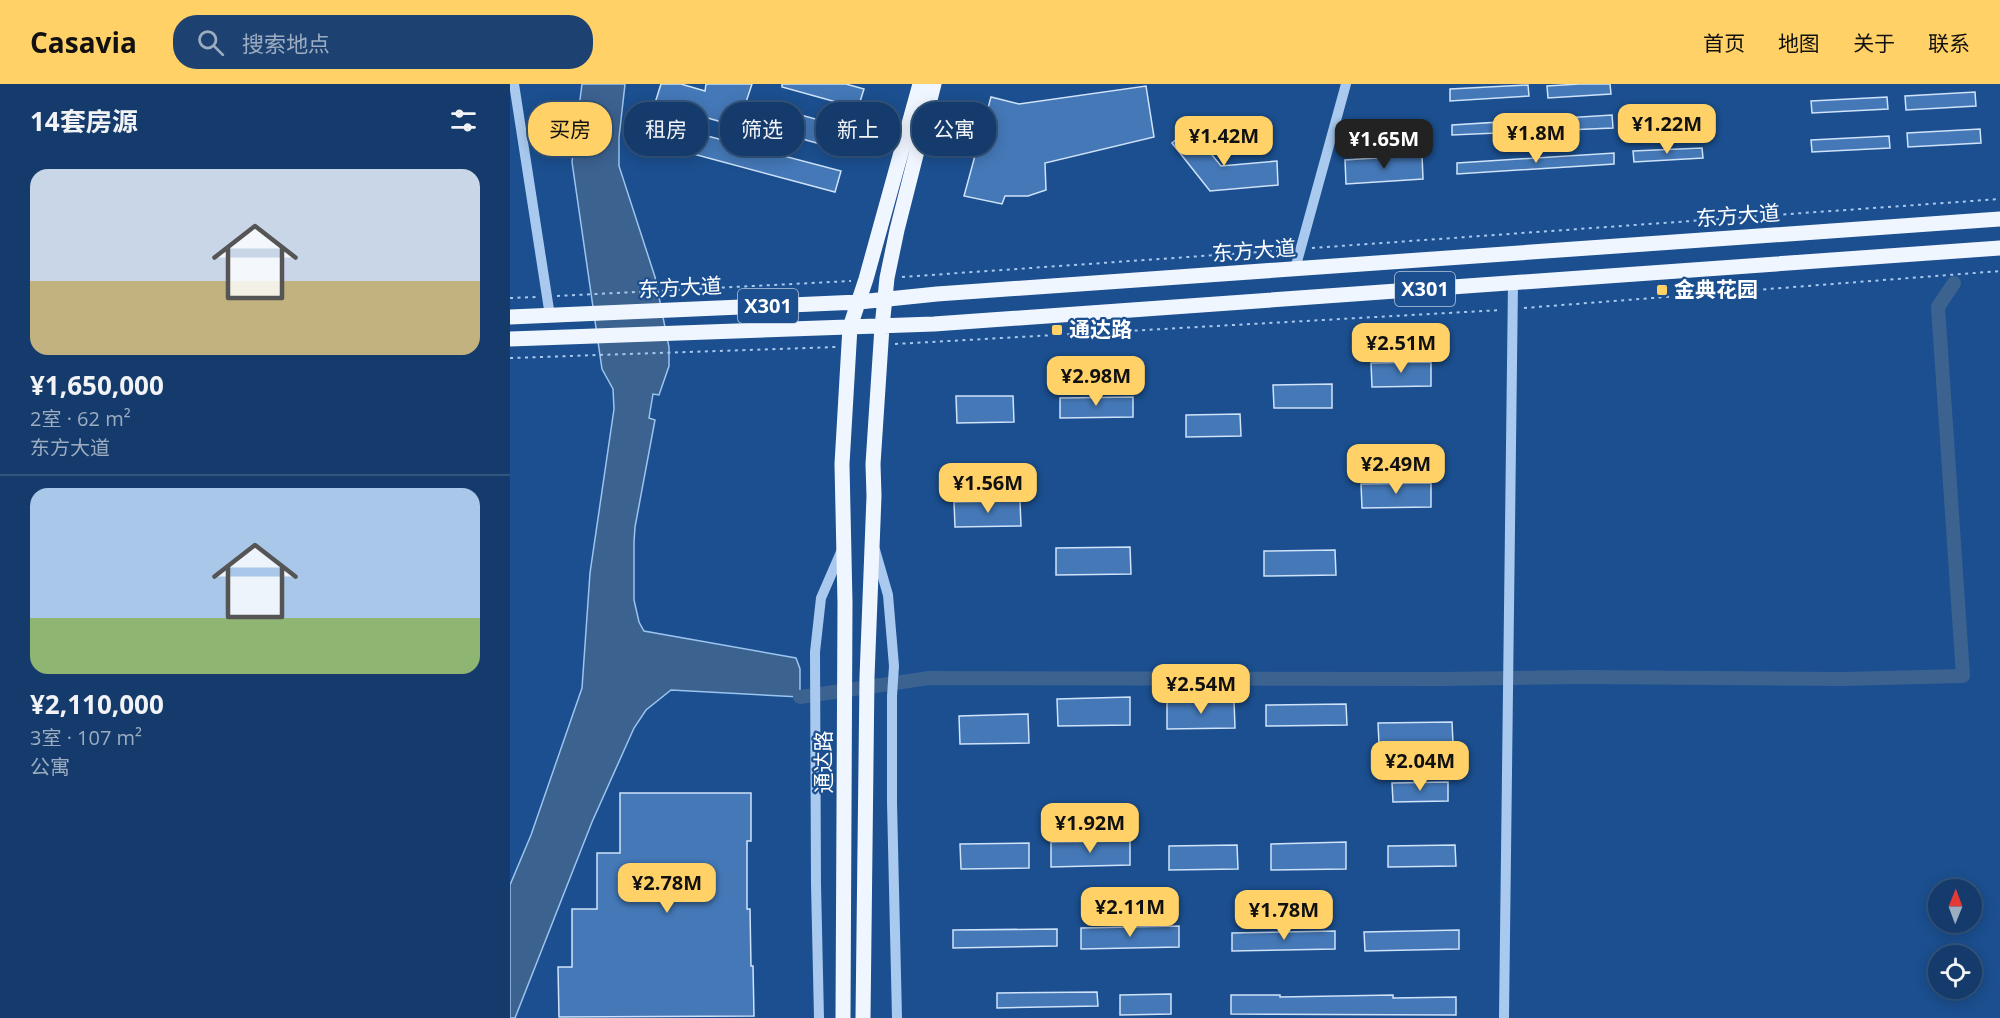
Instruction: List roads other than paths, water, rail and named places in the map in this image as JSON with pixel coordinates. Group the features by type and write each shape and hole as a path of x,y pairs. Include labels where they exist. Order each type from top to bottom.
{"main road":[{"name":"通达路","path":"843,1018 845,934 842,464 850,327 860,302 920,84"},
{"name":"通达路","path":"863,1018 867,677 873,542 873,464 882,327 887,278 897,230 934,84"},
{"name":"东方大道","path":"510,317 860,302 2000,219"},
{"name":"X301","path":"510,339 882,327 2000,248"}],"street":[{"path":"514,84 550,315"},
{"path":"1295,269 1346,84"},
{"path":"1504,1018 1513,282"},
{"path":"873,542 888,596 894,666 892,802 897,1018"},
{"path":"819,1018 815,860 815,652 821,598 844,546"}],"water":[{"path":"582,84 625,84 619,138 619,166 655,277 669,347 669,366 659,395 653,394 649,418 655,420 635,527 634,600 639,622 644,631 796,658 800,669 800,697 671,690 646,710 634,728 592,822 515,1018 510,1018 510,885 531,835 582,688 590,573 614,409 613,389 602,369 572,162 573,156 612,156 612,102 580,102"}],"waterway":[{"path":"800,697 929,678 1842,679 1963,676 1938,307 1954,283"}],"place":[{"name":"金典花园","path":"1662,290"},
{"name":"通达路","path":"1057,330"}]}
